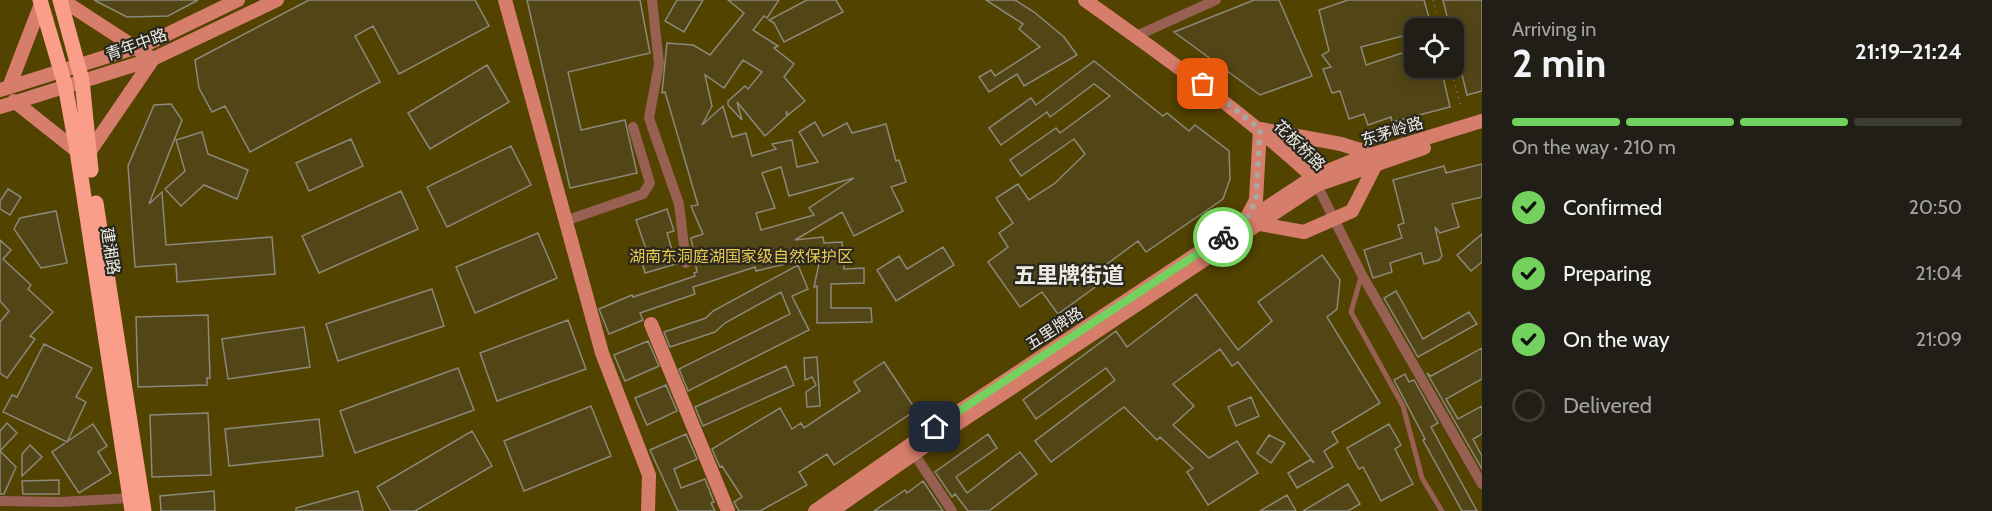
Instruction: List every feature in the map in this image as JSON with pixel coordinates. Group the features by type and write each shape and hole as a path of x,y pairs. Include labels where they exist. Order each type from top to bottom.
{"main road":[{"path":"14,101 83,153 153,59 61,0"},
{"name":"建湘路","path":"61,0 80,72 83,153 131,505"},
{"name":"青年中路","path":"80,72 238,0"},
{"name":"青年中路","path":"4,88 153,59 277,0"},
{"path":"505,0 587,289 602,353 649,475 648,511"},
{"name":"花板桥路","path":"1085,0 1260,129 1315,181"},
{"path":"4,88 41,2"},
{"name":"建湘路","path":"41,2 83,153 144,511"},
{"name":"青年中路","path":"0,106 63,77"},
{"name":"东茅岭路","path":"1315,181 1482,120"},
{"path":"1244,223 1256,200 1260,129 1330,142 1374,159 1352,210 1304,232 1260,224"},
{"name":"东茅岭路","path":"1374,159 1482,129"},
{"name":"五里牌路","path":"832,511 911,450 1244,223 1315,181"},
{"name":"五里牌路","path":"815,511 1260,224 1315,181"},
{"path":"651,324 728,511"}],"street":[{"path":"652,0 659,64 649,118 679,204 686,263"},
{"path":"1136,36 1216,0"},
{"path":"566,221 643,194 650,183 633,127"},
{"path":"1315,181 1362,275 1482,484"},
{"path":"911,450 952,511"},
{"path":"0,501 131,505"}],"lane":[{"path":"1362,275 1351,312 1403,406 1422,478 1442,511"}],"path":[{"path":"1433,0 1438,18"},
{"path":"1454,78 1461,108"}],"green space":[{"name":"湖南东洞庭湖国家级自然保护区","path":"0,0 1482,0 1482,511 0,511"}],"building":[{"path":"94,0 198,0 168,16 127,17"},
{"path":"309,0 475,0 489,26 399,74 373,26 355,36 380,82 250,152 225,106 212,112 199,88 195,60"},
{"path":"527,0 640,0 650,53 568,72 581,130 625,120 637,173 570,188"},
{"path":"677,0 703,0 684,32 665,21"},
{"path":"728,0 779,0 767,18 764,16 753,30 778,46 774,48 794,64 784,77 805,101 788,115 786,111 787,116 765,136 737,102 742,120 728,105 728,101 745,86 748,89 762,72 743,60 724,88 705,75 712,106 702,125 723,106 732,137 746,133 752,156 776,149 772,144 792,140 797,167 818,162 799,132 815,122 823,136 847,123 852,133 886,124 896,161 899,160 906,182 891,187 903,211 854,236 842,212 795,240 823,237 824,243 842,242 844,269 864,268 864,283 831,284 831,308 871,308 872,322 817,323 817,286 814,287 820,259 807,259 756,271 755,267 693,287 695,294 640,313 643,320 609,334 599,309 632,295 633,297 695,276 694,273 697,272 691,238 703,234 691,206 698,205 665,92 662,93 667,43 693,45 710,55 744,13","holes":["781,167 789,196 854,178 809,208 814,215 761,230 756,213 775,208 762,173"]},
{"path":"807,0 836,0 843,12 784,42 774,23 769,20"},
{"path":"986,0 1015,0 1034,12 1064,37 1077,55 1024,86 1017,74 989,92 979,77 991,70 995,76 1040,47 1019,29 1023,24"},
{"path":"1254,0 1279,0 1312,76 1260,95 1174,32"},
{"path":"1348,0 1424,0 1429,18 1404,18 1404,36 1361,47 1366,65 1404,52 1404,78 1443,78 1450,107 1392,122 1391,117 1368,125 1364,114 1349,119 1340,91 1332,93 1323,69 1331,67 1322,55 1329,51 1319,10"},
{"path":"1443,0 1482,0 1482,91 1467,95 1463,78 1464,18 1448,18"},
{"path":"1094,61 1163,116 1167,113 1189,131 1195,125 1229,151 1230,179 1223,199 1146,252 1138,241 1091,276 1098,285 1058,314 1042,292 1020,307 988,262 1008,247 999,233 1013,223 996,198 1018,184 1029,200 1054,184 1085,154 1074,139 1021,176 1010,160 1056,128 1060,133 1110,96 1094,84 1050,117 1047,112 1001,145 989,128 1031,98 1036,105"},
{"path":"487,65 509,102 430,149 408,113"},
{"path":"171,104 182,120 149,204 162,192 166,245 272,237 275,274 177,282 176,264 135,267 128,166 154,105"},
{"path":"202,132 208,154 248,170 237,199 204,185 181,206 165,189 185,171 176,140"},
{"path":"351,139 363,166 309,191 296,163"},
{"path":"511,146 531,185 447,227 427,187"},
{"path":"1482,164 1482,197 1452,204 1459,227 1440,233 1435,227 1442,256 1439,260 1424,264 1421,253 1390,263 1392,272 1373,278 1364,250 1402,238 1398,225 1404,223 1393,180 1444,166 1446,173"},
{"path":"8,189 21,197 10,215 0,209 0,201"},
{"path":"401,191 418,229 319,273 302,236"},
{"path":"667,209 674,231 667,233 676,264 645,273 639,251 646,249 636,220"},
{"path":"56,211 67,263 41,268 14,229 20,218"},
{"path":"538,233 557,278 475,313 456,267"},
{"path":"1482,234 1482,262 1471,271 1457,255"},
{"path":"0,240 11,250 3,259 31,285 28,289 53,312 30,336 35,339 7,378 0,373 0,322 9,311 0,301"},
{"path":"943,247 954,265 896,301 877,270 899,256 907,269"},
{"path":"1322,255 1340,280 1337,309 1327,317 1380,403 1332,432 1338,442 1324,451 1333,467 1297,488 1288,473 1310,460 1314,463 1238,362 1232,366 1220,349 1173,384 1194,406 1173,425 1209,458 1237,441 1258,473 1208,505 1187,472 1193,468 1160,437 1157,440 1124,407 1051,462 1035,441 1115,380 1106,368 1036,419 1023,400 1116,331 1127,347 1196,294 1238,350 1272,321 1258,302"},
{"path":"798,265 808,289 792,296 809,330 688,391 679,369 790,314 781,292 725,323 715,332 670,347 664,332 706,318 713,311"},
{"path":"432,289 444,326 338,361 326,324"},
{"path":"1396,291 1423,339 1469,312 1477,324 1418,357 1384,298"},
{"path":"208,315 210,378 207,378 207,385 138,387 136,317"},
{"path":"568,320 586,369 497,401 480,353"},
{"path":"304,327 310,367 228,379 222,339"},
{"path":"648,341 659,366 625,381 614,355"},
{"path":"44,344 92,368 76,397 86,402 67,442 3,412 12,395 17,397"},
{"path":"1482,348 1482,379 1446,399 1458,419 1482,406 1482,434 1473,439 1482,456 1482,469 1427,373 1431,376"},
{"path":"817,357 820,406 807,407 806,392 816,385 812,377 805,380 804,358"},
{"path":"884,362 916,410 834,465 827,454 799,472 807,485 760,511 739,511 734,502 742,497 722,466 720,467 712,449 780,408 792,429 801,423 804,428 860,391 854,382"},
{"path":"786,366 794,385 703,426 695,407"},
{"path":"458,368 474,410 355,453 340,411"},
{"path":"1405,374 1409,382 1414,380 1438,423 1431,427 1477,511 1462,511 1423,440 1425,439 1394,380"},
{"path":"666,385 677,411 647,425 635,398"},
{"path":"1251,397 1259,416 1236,426 1228,407"},
{"path":"591,406 611,456 524,491 504,441"},
{"path":"208,413 211,475 152,477 150,415"},
{"path":"319,419 323,456 229,466 225,429"},
{"path":"7,423 17,433 0,451 0,431"},
{"path":"93,424 107,446 98,452 111,473 79,493 52,452"},
{"path":"1389,424 1401,445 1395,449 1413,484 1381,501 1363,467 1359,469 1347,448"},
{"path":"472,431 492,466 415,511 391,511 377,487"},
{"path":"686,434 697,459 674,469 681,488 705,479 715,511 678,511 650,450"},
{"path":"988,434 997,448 956,477 967,493 1020,452 1037,474 989,511 968,511 955,494 952,497 935,472"},
{"path":"1269,435 1285,443 1271,463 1257,453"},
{"path":"30,445 42,457 22,476 22,454"},
{"path":"0,451 16,467 4,494 0,494"},
{"path":"59,480 59,494 23,494 22,481"},
{"path":"923,481 943,511 874,511 905,490 907,493"},
{"path":"1348,484 1360,504 1348,511 1303,511"},
{"path":"214,491 215,511 161,511 160,496"},
{"path":"358,491 363,511 296,511 296,508"},
{"path":"1287,495 1296,511 1260,511"}],"way so far":[{"path":"1203,84 1260,129 1256,200 1244,223 1223,237"}],"district":[{"name":"五里牌街道","path":"1069,275"}],"route":[{"path":"935,427 1223,237"}]}
